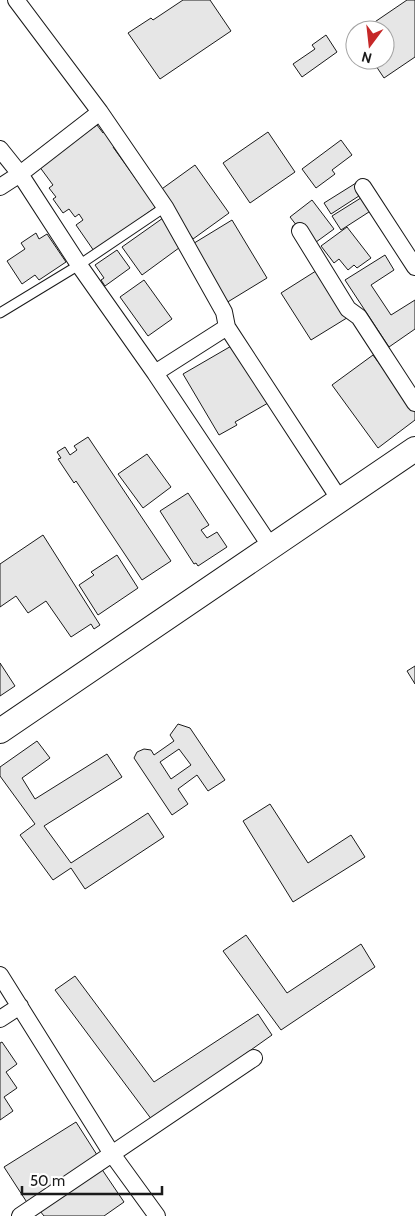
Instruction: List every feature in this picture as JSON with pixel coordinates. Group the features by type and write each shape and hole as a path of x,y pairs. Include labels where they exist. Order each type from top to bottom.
{"main road":[{"path":"0,731 415,449"}],"street":[{"path":"16,0 100,112 165,207 224,312 228,327 340,500"},
{"path":"0,187 20,174 100,112"},
{"path":"0,149 20,174 79,265 155,373 271,547"},
{"path":"363,186 415,267"},
{"path":"300,231 348,308 360,317 415,403"},
{"path":"155,373 228,327"},
{"path":"0,975 112,1154 158,1216"},
{"path":"0,1019 20,1006"},
{"path":"20,1216 254,1058"}],"lane":[{"path":"0,313 79,265 165,207"}],"building":[{"path":"183,0 210,0 231,31 160,79 128,33 151,18 153,20"},
{"path":"407,0 415,0 415,57 384,78 379,70 395,70 395,20 378,20"},
{"path":"326,35 337,52 302,77 293,64 315,49 312,45"},
{"path":"97,125 103,133 108,129 118,143 113,147 156,207 94,251 76,225 83,220 79,214 75,217 69,209 63,213 53,199 56,197 49,188 53,185 39,166"},
{"path":"268,132 295,172 250,203 223,163"},
{"path":"341,140 352,155 332,170 335,174 316,188 302,169"},
{"path":"195,165 229,213 193,239 159,191"},
{"path":"356,183 362,194 331,214 324,203"},
{"path":"364,196 372,210 341,230 332,216"},
{"path":"312,200 334,229 312,245 290,217"},
{"path":"163,218 183,245 142,275 122,247"},
{"path":"232,220 267,278 226,303 191,245"},
{"path":"347,227 371,258 357,268 354,265 348,270 339,259 334,263 321,246"},
{"path":"36,233 39,239 47,234 66,262 39,280 35,275 22,284 7,261 25,249 21,243"},
{"path":"117,250 130,268 105,286 101,280 104,278 95,265"},
{"path":"385,255 394,270 371,285 391,315 415,300 415,329 389,347 345,280"},
{"path":"319,269 350,316 311,340 281,293"},
{"path":"144,280 172,319 148,336 120,297"},
{"path":"233,345 268,403 235,422 237,425 219,435 183,374"},
{"path":"373,355 415,412 415,420 378,448 332,385"},
{"path":"88,437 171,561 142,580 76,481 74,483 58,459 61,458 57,452 65,447 70,455 77,450 74,446"},
{"path":"147,454 171,487 143,508 118,474"},
{"path":"188,493 209,525 201,530 207,538 217,532 227,547 198,566 196,563 194,564 160,511"},
{"path":"43,535 100,625 94,629 91,624 71,637 46,601 28,613 16,596 0,607 0,564"},
{"path":"117,555 138,588 98,615 79,585 94,575 91,572"},
{"path":"0,663 15,686 0,696"},
{"path":"415,666 415,684 407,671"},
{"path":"178,724 190,728 225,780 208,791 197,775 178,789 188,804 172,815 134,758 137,752 144,749 151,750 154,755 174,741 170,735","holes":["179,749 191,765 171,779 160,762"]},
{"path":"37,741 50,758 22,778 35,799 107,754 122,777 44,826 71,863 148,813 164,837 85,889 71,868 53,880 20,835 35,824 0,776 0,767"},
{"path":"270,804 308,863 351,835 365,857 293,902 243,821"},
{"path":"246,935 287,993 361,944 375,967 281,1030 223,951"},
{"path":"75,976 154,1082 258,1014 272,1035 152,1120 55,990"},
{"path":"2,1042 17,1064 6,1072 17,1088 4,1097 13,1111 0,1120 0,1043"},
{"path":"76,1122 99,1158 28,1204 4,1167"},
{"path":"101,1168 124,1202 104,1216 44,1216 40,1211"}]}
